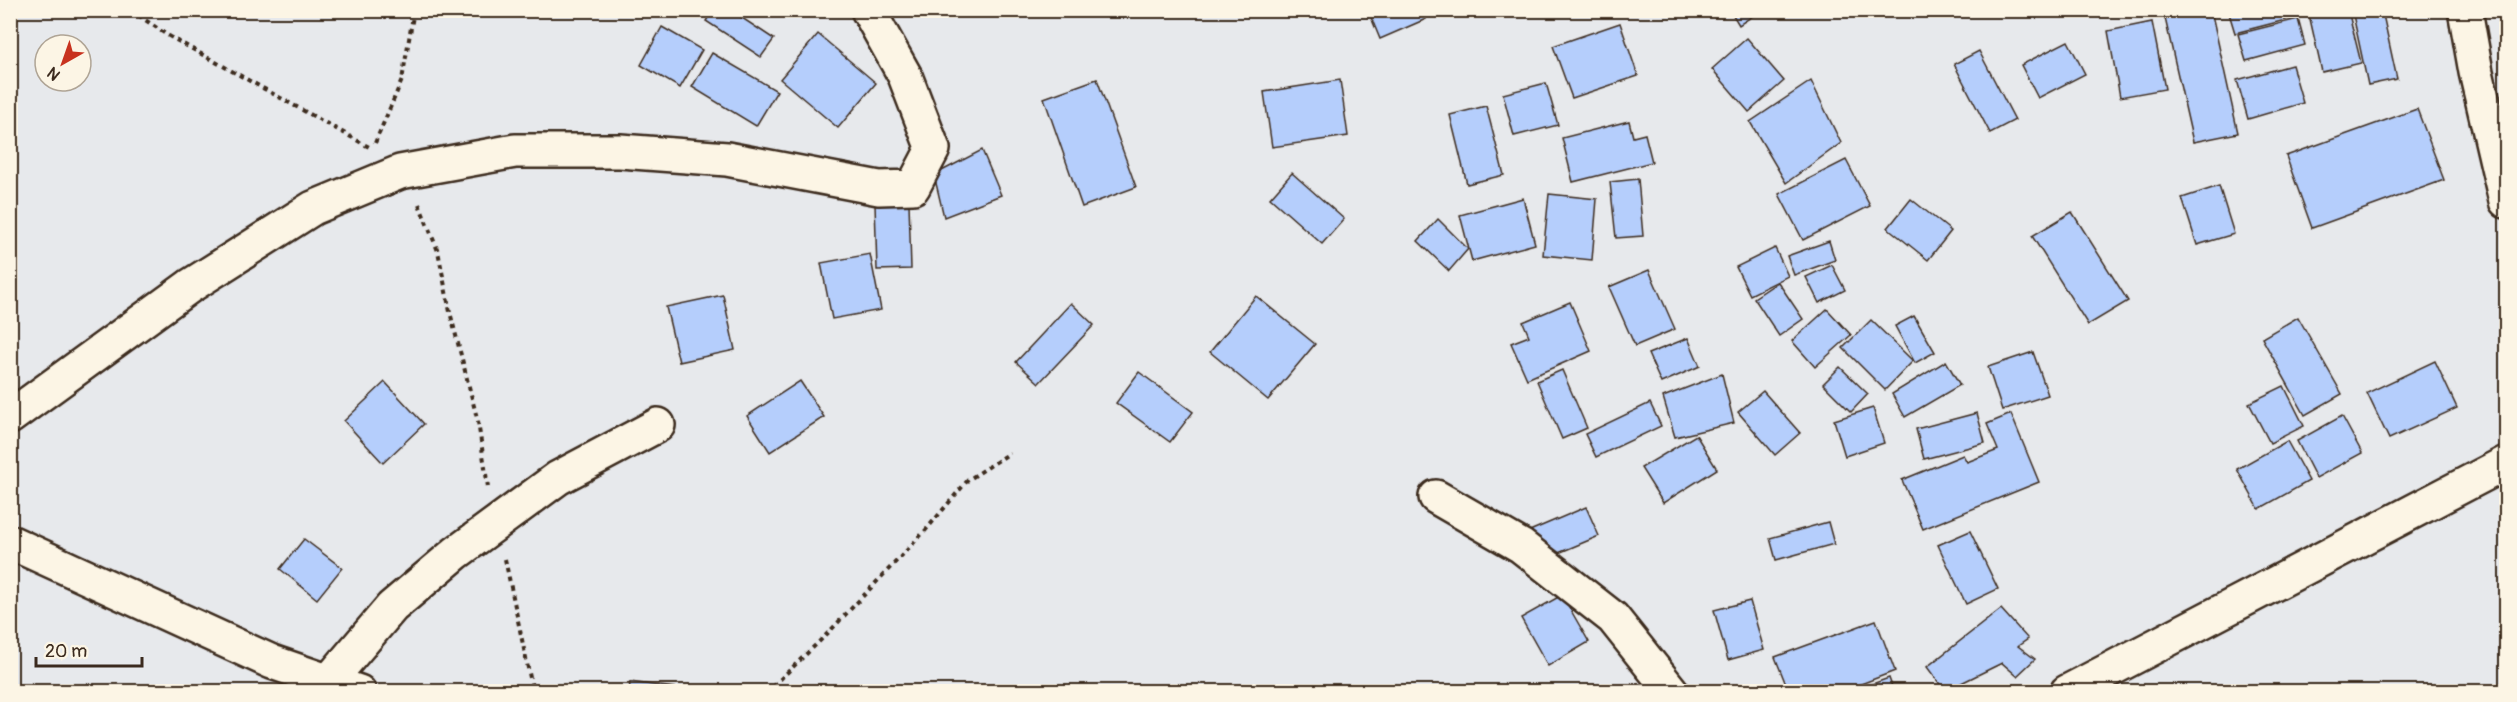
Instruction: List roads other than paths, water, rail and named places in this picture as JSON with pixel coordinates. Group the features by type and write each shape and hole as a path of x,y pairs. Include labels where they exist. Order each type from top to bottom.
{"street":[{"path":"10,417 190,286 313,208 400,172 514,151 620,151 727,159 879,188 913,187 933,149 905,76 868,10"},
{"path":"2466,10 2476,72 2506,201"},
{"path":"329,681 392,607 456,552 558,478 658,425"},
{"path":"2067,692 2506,463"},
{"path":"1436,497 1521,546 1612,618 1672,692"},
{"path":"10,542 272,662 359,692"}]}
